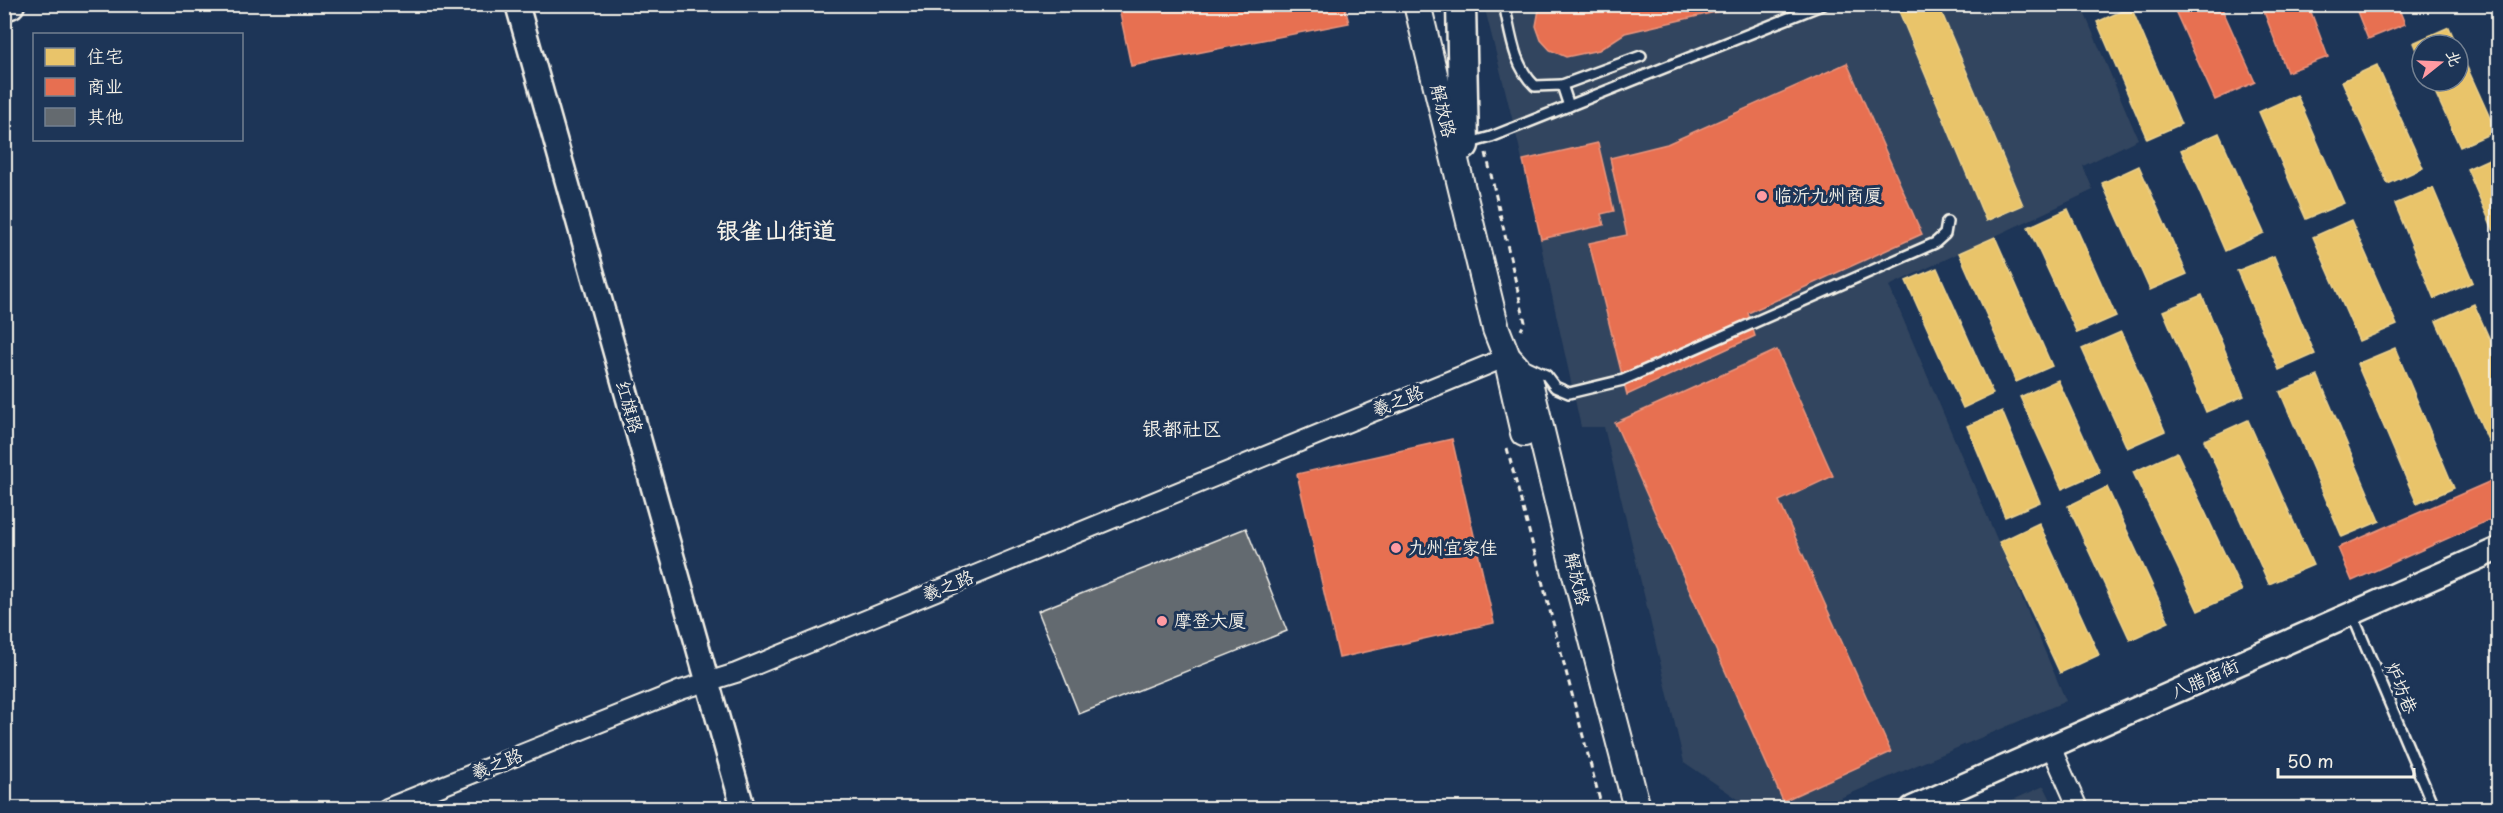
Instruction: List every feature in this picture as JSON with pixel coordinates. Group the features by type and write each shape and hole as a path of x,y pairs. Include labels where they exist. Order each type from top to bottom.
{"main road":[{"path":"4,6 10,4"},
{"name":"解放路","path":"1417,4 1496,329 1507,357 1516,402 1620,808"},
{"name":"解放路","path":"1431,4 1474,142 1507,326 1507,357 1529,381 1574,567 1637,808"},
{"path":"1461,4 1474,142"}],"street":[{"name":"红旗路","path":"518,4 743,808"},
{"name":"羲之路","path":"387,808 706,681 736,673 1507,357"},
{"name":"八腊庙街","path":"1912,808 2499,549"},
{"path":"2050,747 2078,808"}],"lane":[{"path":"1504,4 1516,56 1523,74 1535,86 1562,85 1641,56"},
{"path":"1474,142 1824,4"},
{"path":"1562,85 1569,106"},
{"path":"1507,357 1546,375 1556,387 1569,393 1623,380 1935,243 1945,234 1947,222"},
{"name":"炉坊巷","path":"2352,614 2434,808"}],"path":[{"path":"1474,142 1525,322 1507,357"},
{"path":"1505,441 1602,808"}],"shaded area":[{"path":"1484,5 2081,5 2138,139 2083,166 2093,190 1889,286 2066,701 1817,808 1751,808 1684,762 1604,427 1581,427 1519,146"},
{"path":"2044,786 2055,808 1995,808"}],"building: 住宅":[{"path":"1910,4 1938,4 2023,205 1986,221 1898,9"},
{"path":"2131,7 2181,124 2147,139 2097,22"},
{"path":"2449,27 2452,33 2436,33"},
{"path":"2377,65 2423,168 2388,184 2342,81"},
{"path":"2470,74 2496,131 2460,147 2435,93 2470,93"},
{"path":"2297,95 2344,203 2306,219 2259,112"},
{"path":"2219,133 2264,233 2225,251 2181,150"},
{"path":"2498,155 2498,241 2467,169"},
{"path":"2139,166 2187,274 2150,290 2102,183"},
{"path":"2433,188 2473,282 2434,299 2395,204"},
{"path":"2068,209 2116,316 2077,333 2028,227"},
{"path":"2351,220 2397,325 2359,341 2313,237"},
{"path":"1995,237 2052,366 2016,382 1959,253"},
{"path":"2274,256 2315,354 2279,370 2237,271"},
{"path":"1937,268 1993,394 1963,408 1906,281"},
{"path":"2202,295 2244,396 2206,412 2163,311"},
{"path":"2474,304 2498,358 2498,463 2436,321"},
{"path":"2121,332 2165,431 2127,448 2082,349"},
{"path":"2395,348 2454,488 2417,504 2357,364"},
{"path":"2318,376 2380,521 2342,537 2280,392"},
{"path":"2058,380 2100,472 2062,489 2020,397"},
{"path":"2002,411 2040,502 2005,517 1967,426"},
{"path":"2248,420 2313,565 2269,584 2204,440"},
{"path":"2177,452 2242,591 2198,611 2133,472"},
{"path":"2107,487 2169,622 2130,640 2068,506"},
{"path":"2039,523 2099,655 2060,673 1999,542"}],"building: 商业":[{"path":"1118,4 1344,4 1349,23 1131,66"},
{"path":"1540,4 1735,4 1724,10 1625,33 1599,50 1566,57 1550,50 1541,40 1536,26"},
{"path":"2172,4 2220,4 2255,82 2215,100"},
{"path":"2261,4 2308,4 2328,57 2287,72"},
{"path":"2354,4 2397,4 2405,24 2368,39"},
{"name":"临沂九州商厦","path":"1847,63 1922,234 1748,313 1755,336 1627,395 1589,243 1627,235 1610,158 1667,144"},
{"path":"1598,143 1614,211 1601,214 1604,225 1541,239 1523,160"},
{"path":"1777,350 1833,476 1779,501 1891,752 1783,801 1615,423"},
{"name":"九州宜家佳","path":"1452,439 1494,623 1339,658 1297,474"},
{"path":"2498,478 2498,516 2352,581 2338,548"}],"building: 其他":[{"name":"摩登大厦","path":"1246,528 1287,631 1079,714 1038,611"}],"place":[{"name":"临沂九州商厦","path":"1762,196"},
{"name":"九州宜家佳","path":"1396,548"},
{"name":"摩登大厦","path":"1162,621"}],"district":[{"name":"银雀山街道","path":"776,231"},
{"name":"银都社区","path":"1182,429"}]}
